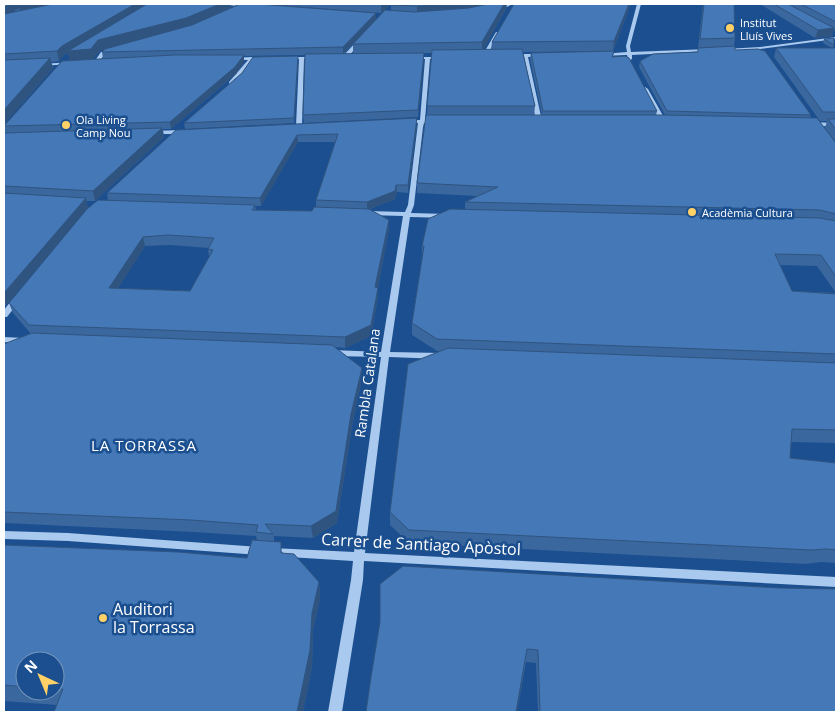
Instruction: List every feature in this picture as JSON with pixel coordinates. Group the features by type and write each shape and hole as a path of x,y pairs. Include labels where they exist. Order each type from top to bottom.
{"street":[{"path":"220,4 254,7"},
{"path":"489,11 512,4"},
{"path":"509,13 512,4"},
{"path":"631,62 628,46 639,4"},
{"path":"232,12 243,5"},
{"path":"484,56 500,28"},
{"path":"831,32 836,37"},
{"path":"598,55 760,48 836,37"},
{"path":"345,57 361,39"},
{"path":"96,62 103,53 121,48"},
{"path":"760,48 766,53"},
{"path":"525,55 536,121 548,121"},
{"path":"507,56 552,55"},
{"path":"476,56 491,56"},
{"path":"276,58 328,57"},
{"path":"336,57 354,57"},
{"path":"406,58 450,57"},
{"path":"228,86 239,76 252,58"},
{"path":"224,59 269,58"},
{"path":"298,126 302,58"},
{"name":"Rambla Catalana","path":"335,712 360,558 386,354 407,215 411,205 428,58"},
{"path":"58,70 65,61"},
{"path":"32,65 65,61 79,62"},
{"path":"88,62 104,61"},
{"path":"644,85 666,121 654,121"},
{"path":"394,122 442,121"},
{"path":"803,124 836,125"},
{"path":"166,140 182,126"},
{"path":"290,126 308,126"},
{"path":"144,134 190,131"},
{"path":"359,213 458,216"},
{"path":"4,315 23,292"},
{"path":"4,340 36,341"},
{"path":"318,352 453,356"},
{"name":"Carrer de Santiago Apòstol","path":"4,536 68,537 360,558 836,582"}],"building":[{"path":"53,4 135,4 62,46 57,51 4,54 4,14"},
{"path":"147,4 220,4 186,18 98,40 91,49 68,51"},
{"path":"240,4 376,13 343,47 102,52 105,49 192,25"},
{"path":"392,4 459,4 417,6"},
{"path":"488,4 504,4 482,42 353,44 385,10 415,12 469,8"},
{"path":"514,4 629,4 614,41 492,42"},
{"path":"704,4 734,4 735,38 700,39"},
{"path":"774,4 788,4 834,28 818,30"},
{"path":"801,4 836,4 836,22"},
{"path":"834,38 834,45 824,39"},
{"path":"735,46 735,50 758,49 765,51 811,115 667,111 640,61 653,54 698,52 698,48"},
{"path":"776,48 836,48 836,112 823,112"},
{"path":"522,49 535,106 427,106 432,50"},
{"path":"614,51 612,57 625,56 629,58 657,111 543,111 531,53"},
{"path":"424,53 418,110 303,115 305,54"},
{"path":"174,55 244,55 235,67 170,122 4,126 62,61"},
{"path":"298,56 294,118 184,123 242,73 253,57"},
{"path":"50,58 4,110 4,60"},
{"path":"426,115 665,115 817,118 836,143 836,214 820,210 465,202 498,187 417,183"},
{"path":"417,118 408,185 396,185 395,191 367,202 316,200 338,134 297,135 260,198 107,193 176,130"},
{"path":"828,119 836,119 836,130"},
{"path":"162,128 93,191 4,186 5,133"},
{"path":"4,193 86,198 4,293"},
{"path":"98,200 255,205 252,210 312,211 314,207 369,209 389,220 375,287 378,288 371,325 345,337 29,325 9,303 87,209","holes":["168,235 214,238 208,249 213,250 190,291 109,288 143,237"]},
{"path":"450,209 820,218 836,221 836,277 821,255 775,254 792,291 836,294 836,354 437,339 412,323 424,246 422,246 428,219"},
{"path":"32,333 332,345 362,368 351,414 336,511 311,526 265,524 273,534 256,532 258,525 191,520 4,512 4,344"},
{"path":"448,348 836,363 836,430 792,429 790,458 836,463 836,550 409,530 390,512 408,364"},
{"path":"252,540 281,542 281,553 294,554 319,582 312,613 310,650 297,712 54,712 58,701 65,701 65,651 15,651 15,686 4,685 4,545 178,552 247,558"},
{"path":"403,566 779,588 836,589 836,712 540,712 538,650 527,649 516,712 366,712 380,622 380,584"}],"place":[{"name":"Institut Lluís Vives","path":"730,28"},
{"name":"Ola Living Camp Nou","path":"66,125"},
{"name":"Acadèmia Cultura","path":"692,212"},
{"name":"Auditori la Torrassa","path":"103,618"}],"district":[{"name":"LA TORRASSA","path":"144,445"}]}
